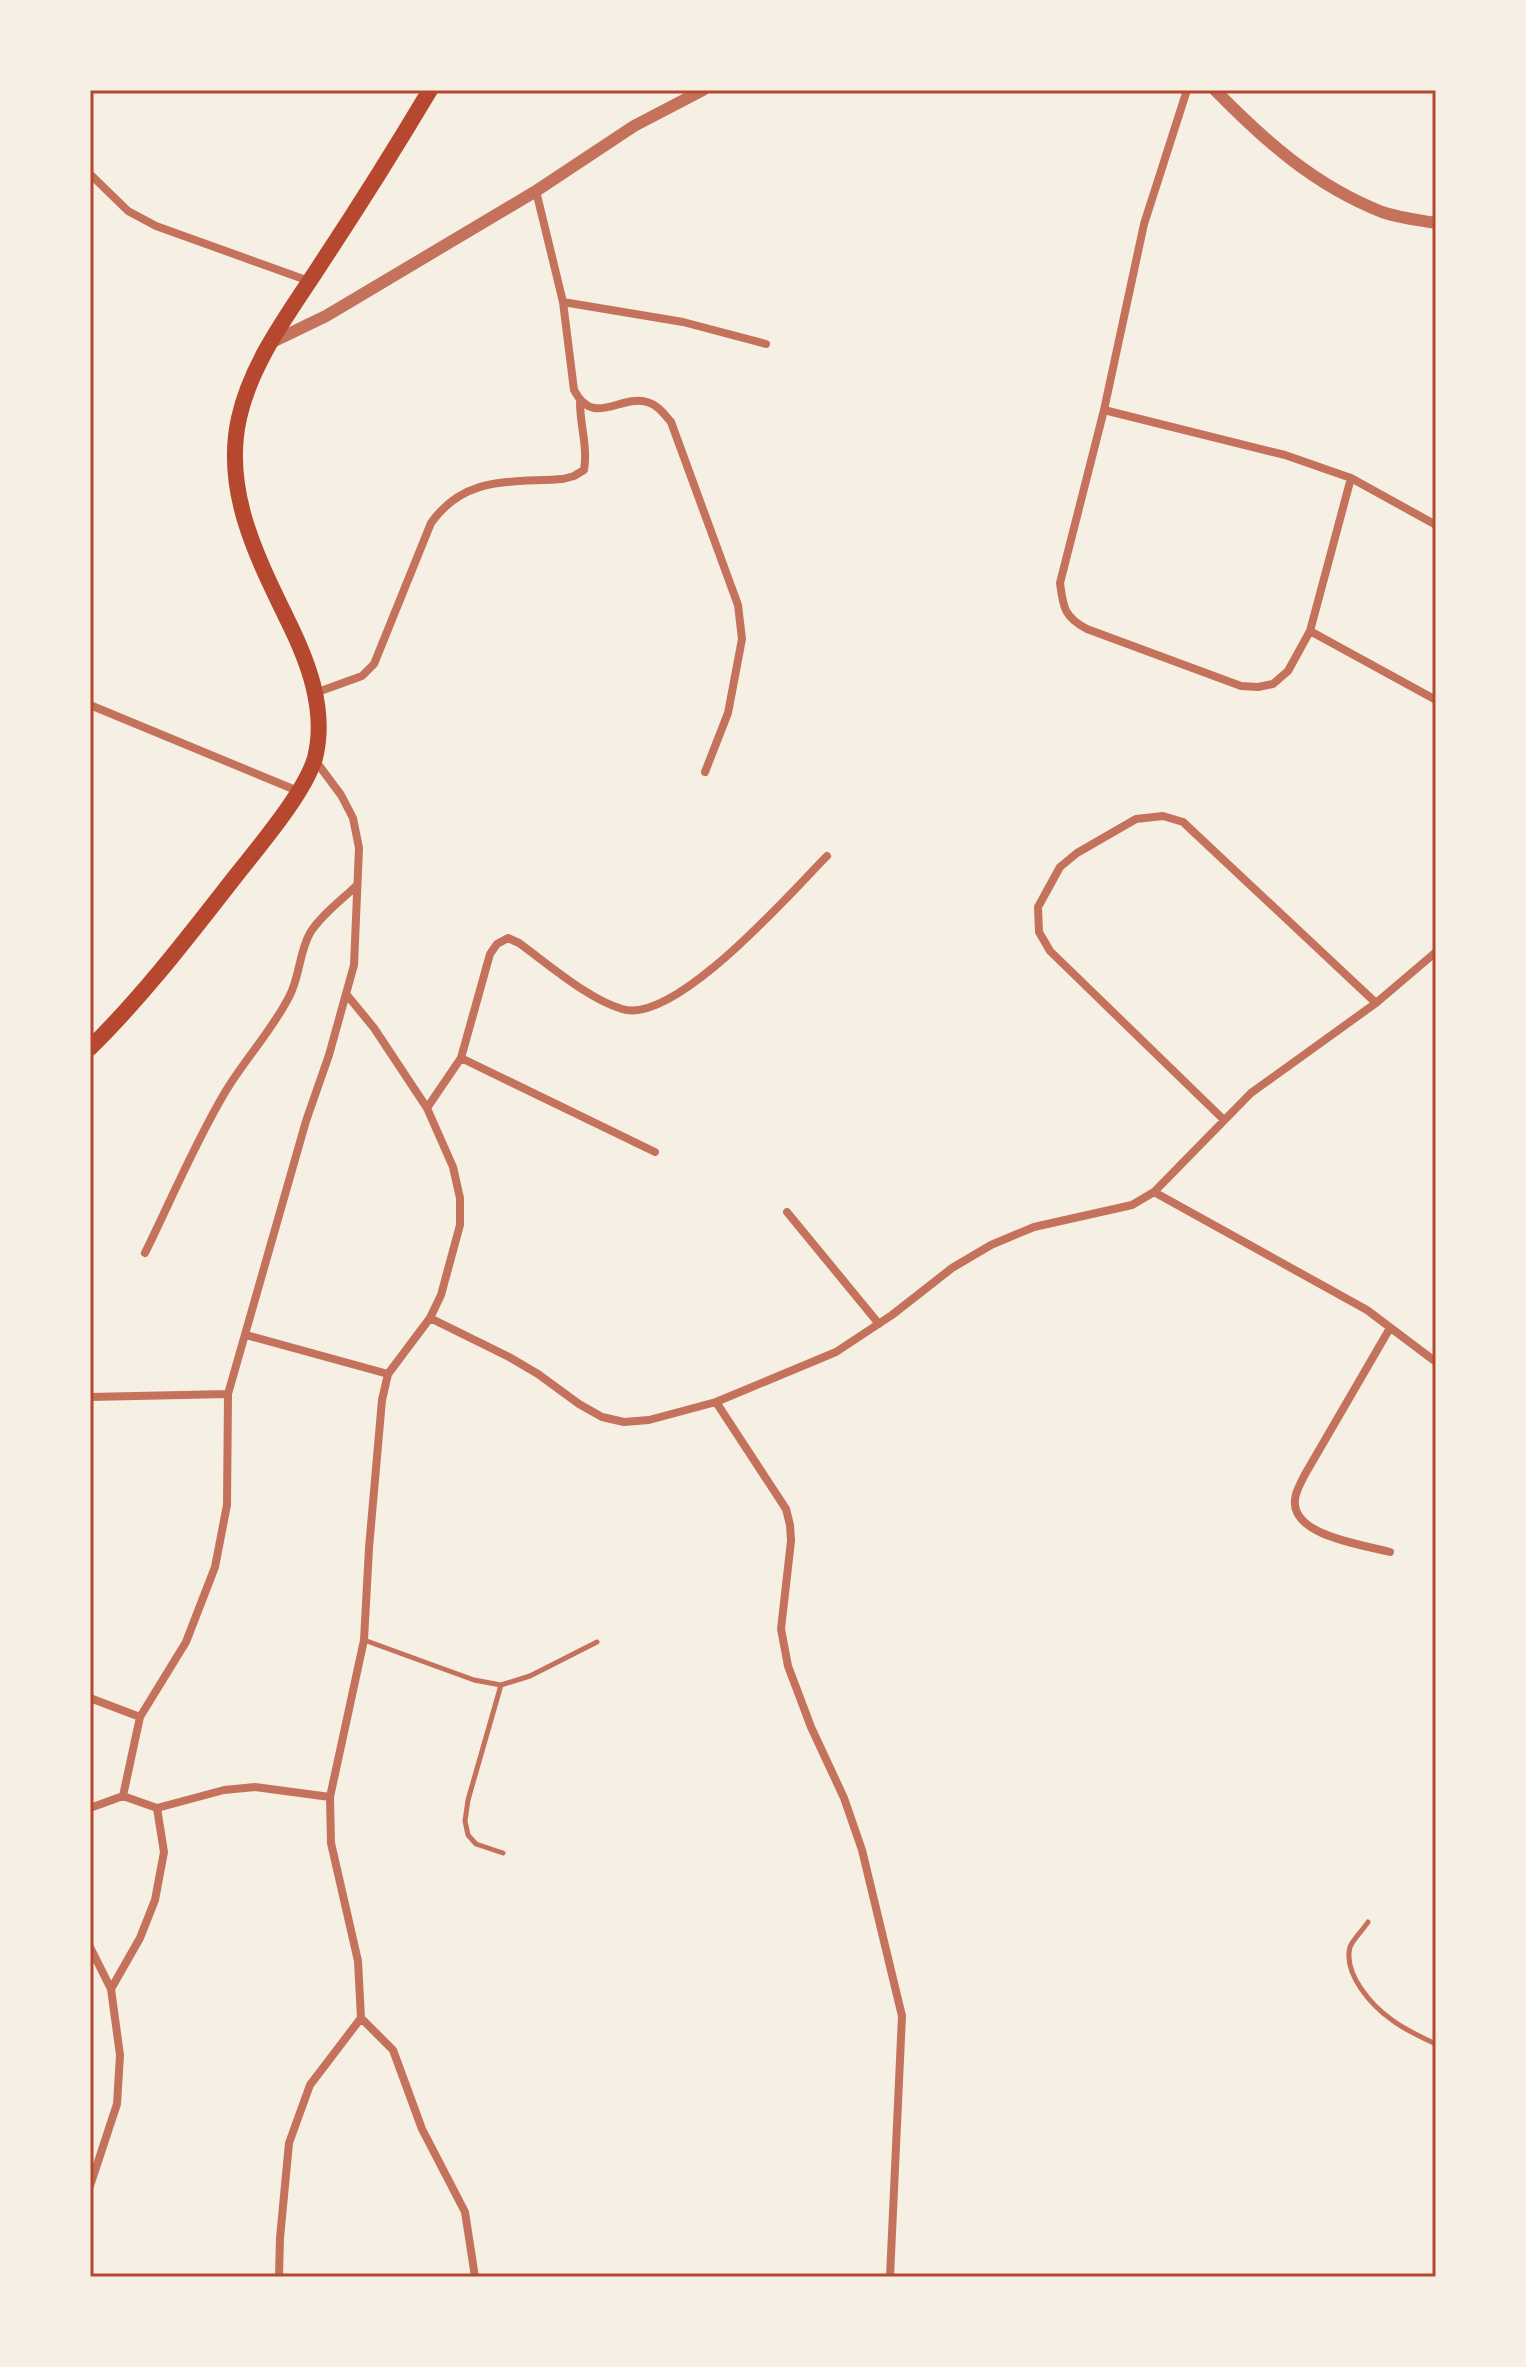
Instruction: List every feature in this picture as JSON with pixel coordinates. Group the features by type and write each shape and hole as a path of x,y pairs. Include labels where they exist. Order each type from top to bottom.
{"highway":[{"path":"90,1048 165,965 270,832 298,791 314,759 320,725 307,661 249,534 237,491 234,467 239,416 270,343 430,90"}],"street":[{"path":"270,343 326,316 536,191 634,126 703,90"},
{"path":"1187,90 1144,224 1104,410 1060,583 1063,604 1071,620 1087,629 1241,686 1273,684 1288,671 1310,631 1351,478"},
{"path":"1215,90 1259,135 1305,171 1385,213 1436,223"},
{"path":"90,174 128,211 156,226 310,282"},
{"path":"315,693 362,676 374,664 431,523 441,509 471,488 563,479 584,470 585,441 580,421 580,402 574,390 563,302 536,191"},
{"path":"563,302 683,322 766,344"},
{"path":"580,402 591,408 644,400 658,407 671,422 738,605 742,639 728,713 705,772"},
{"path":"1104,410 1285,455 1351,478 1436,525"},
{"path":"1310,631 1436,700"},
{"path":"90,705 298,791"},
{"path":"123,1796 140,1717 186,1642 215,1567 227,1505 228,1394 354,965 359,848 353,818 341,795 314,759"},
{"path":"1224,1120 1050,951 1039,932 1038,907 1060,867 1077,853 1136,819 1163,816 1183,822 1376,1003"},
{"path":"427,1108 461,1058 490,954 497,944 508,938 598,999 624,1010 643,1010 697,981 727,957 827,856"},
{"path":"145,1253 225,1092 290,997 310,934 325,915 358,885"},
{"path":"430,1318 509,1357 602,1417 624,1422 649,1420 716,1402 836,1352 879,1324 952,1268 991,1245 1034,1227 1132,1205 1154,1192 1251,1093 1434,957"},
{"path":"279,2277 289,2143 310,2085 361,2018 358,1961 331,1843 330,1797 364,1640 381,1415 388,1374 430,1318 441,1295 460,1225 460,1198 453,1167 427,1108 374,1028 347,995"},
{"path":"461,1058 655,1152"},
{"path":"1154,1192 1367,1310 1436,1362"},
{"path":"787,1212 879,1324"},
{"path":"1390,1328 1304,1476 1294,1501 1298,1515 1307,1526 1324,1535 1390,1552"},
{"path":"246,1335 388,1374"},
{"path":"90,1397 228,1394"},
{"path":"716,1402 786,1509 791,1541 781,1629 788,1666 811,1727 844,1798 862,1850 902,2016 890,2277"},
{"path":"90,1698 140,1717"},
{"path":"90,1808 123,1796 157,1808 224,1790 255,1787 330,1797"},
{"path":"111,1989 140,1938 155,1900 164,1852 157,1808"},
{"path":"90,1947 111,1989 120,2055 117,2104 90,2186"},
{"path":"361,2018 393,2050 422,2129 465,2212 475,2277"}],"lane":[{"path":"364,1640 474,1680 501,1685 530,1676 597,1642"},
{"path":"501,1685 468,1800 465,1821 468,1835 476,1844 503,1853"},
{"path":"1368,1922 1351,1945 1349,1963 1356,1979 1375,2007 1393,2021 1436,2044"}]}
